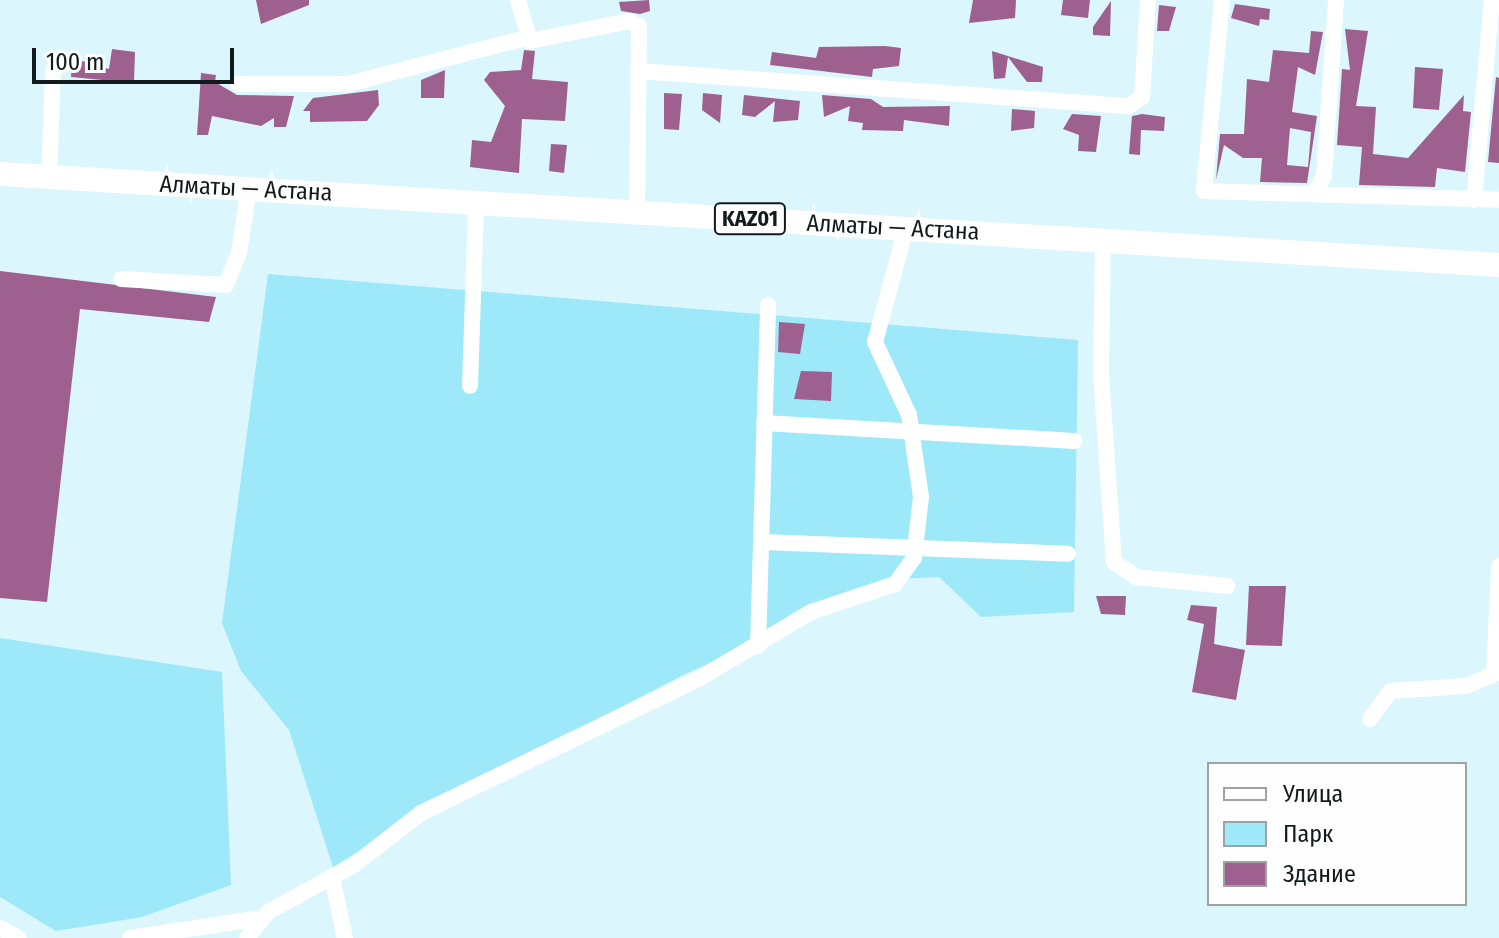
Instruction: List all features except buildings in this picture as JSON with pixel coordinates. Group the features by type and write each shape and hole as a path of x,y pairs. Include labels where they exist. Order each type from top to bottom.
{"highway":[{"name":"Алматы — Астана","path":"0,174 1499,265"}],"street":[{"path":"518,0 526,38"},
{"path":"638,71 1129,106 1142,97 1148,0"},
{"path":"1222,0 1204,191 1499,200"},
{"path":"1314,194 1324,176 1336,0"},
{"path":"1474,200 1492,0"},
{"path":"238,84 348,84 526,38 540,42 635,21 638,71 637,212"},
{"path":"49,176 53,70"},
{"path":"121,279 218,287 235,270 249,189"},
{"path":"470,386 476,202"},
{"path":"247,938 263,918 332,877 421,813 758,646 811,612 885,590 906,572 917,547 921,497 913,430 875,342 906,229"},
{"path":"1103,241 1101,373 1114,562 1136,577 1228,586"},
{"path":"758,646 768,305"},
{"path":"764,423 1074,441"},
{"path":"761,542 1068,554"},
{"path":"1370,719 1390,691 1466,686 1494,674 1499,566"},
{"path":"332,877 345,938"},
{"path":"130,938 263,918"},
{"path":"0,928 19,938"}],"green space":[{"path":"268,274 1078,340 1074,612 981,617 939,577 896,579 685,674 449,796 333,867 289,730 241,671 222,623"},
{"path":"0,638 222,672 231,885 142,917 56,931 0,897"}]}
